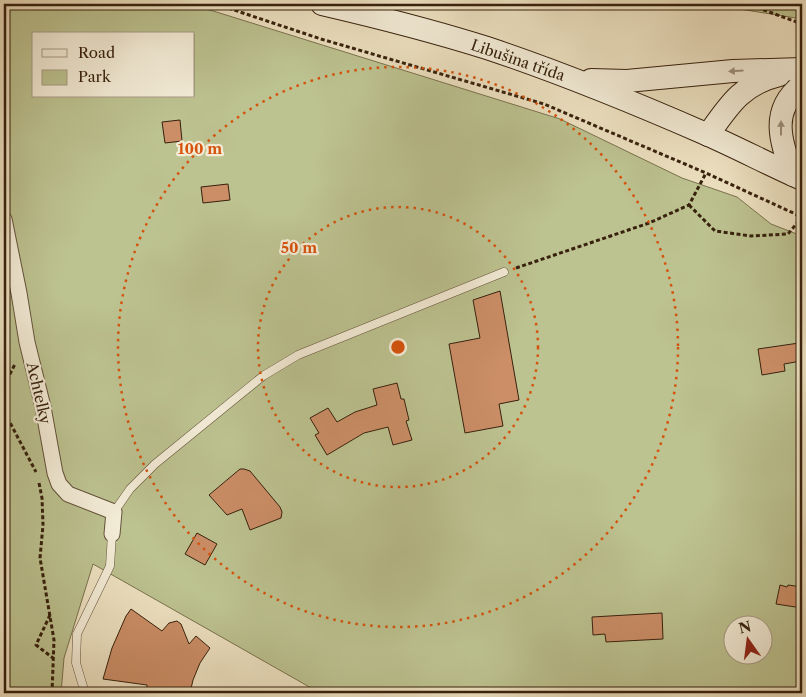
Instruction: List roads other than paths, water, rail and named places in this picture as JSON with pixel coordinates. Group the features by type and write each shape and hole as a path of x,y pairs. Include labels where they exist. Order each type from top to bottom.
{"street":[{"name":"Libušina třída","path":"322,4 392,20 455,38 570,78 708,135 798,177"},
{"path":"570,78 627,82 734,71 802,70"},
{"path":"708,135 730,105 747,89 768,78 802,70"},
{"path":"798,177 784,152 780,126 787,100 802,85"},
{"name":"Achtelky","path":"4,219 27,342 43,407 57,479 68,494 114,512"},
{"path":"112,534 114,512"}],"lane":[{"path":"114,512 130,489 155,464 263,376 298,355 504,272"},
{"path":"85,693 76,663 77,634 110,566 112,534"}]}
